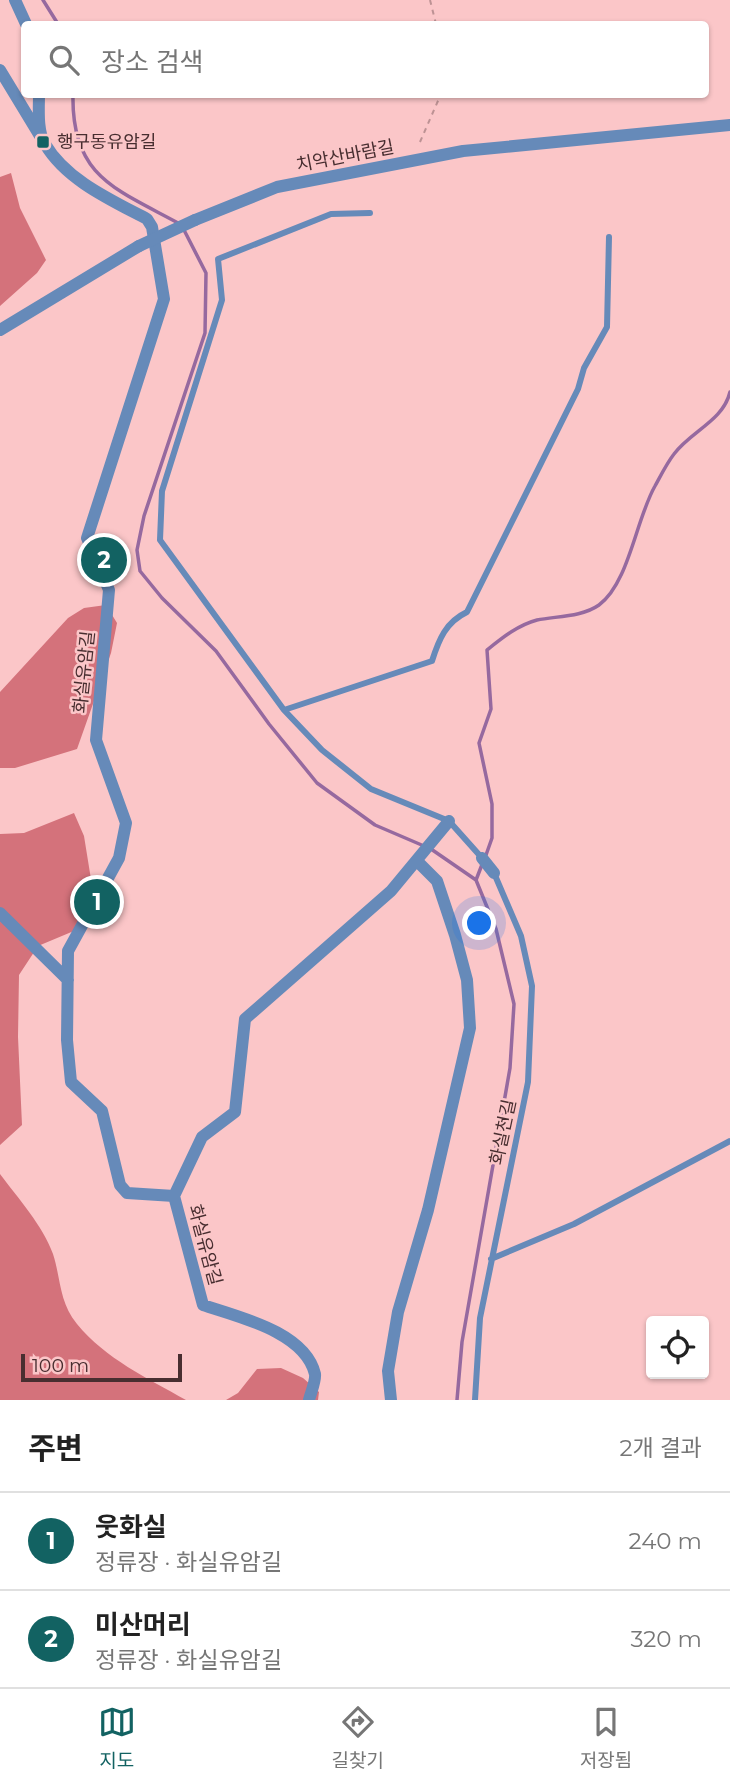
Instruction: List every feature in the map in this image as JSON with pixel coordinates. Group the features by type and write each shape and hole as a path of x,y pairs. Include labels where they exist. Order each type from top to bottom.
{"street":[{"path":"15,0 25,21"},
{"name":"화실유암길","path":"0,70 44,142 61,164 95,191 147,219 152,227 163,284 164,299 87,538 109,590 96,740 125,823 119,858 68,951 68,1069 71,1082 102,1111 120,1185 127,1193 174,1196"},
{"path":"39,98 44,142"},
{"name":"치악산바람길","path":"0,330 139,246 277,187 463,151 730,125"},
{"name":"화실유암길","path":"309,1400 316,1376 306,1352 263,1324 203,1305 174,1196 202,1137 235,1112 245,1019 391,891 446,825"},
{"path":"482,858 494,873"},
{"path":"391,1400 388,1371 398,1312 428,1210 470,1028 467,980 455,935 437,881 417,861"},
{"path":"0,913 68,980"}],"lane":[{"path":"370,213 331,214 218,259 222,300 162,491 160,540 284,710 322,750 371,789 446,825 482,858"},
{"path":"284,710 432,661 438,641 452,619 467,612 578,389 584,368 607,327 609,237"},
{"name":"화실천길","path":"475,1400 480,1318 528,1082 531,986 521,936 494,873"},
{"path":"491,1259 574,1224 730,1141"}],"path":[{"path":"430,0 435,21"},
{"path":"420,142 439,98"}],"shaded area":[{"path":"11,173 20,208 46,260 37,273 0,306 0,177"},
{"path":"106,605 117,623 111,653 77,749 15,768 0,768 0,692 68,618 84,608"},
{"path":"74,813 84,836 94,898 81,928 38,946 19,975 18,1037 22,1125 0,1145 0,834 24,833"},
{"path":"0,1174 30,1212 49,1244 64,1299 77,1324 114,1358 186,1400 0,1400"},
{"path":"281,1368 303,1378 319,1392 318,1400 226,1400 238,1393 257,1369"}],"waterway":[{"path":"43,0 56,21"},
{"path":"73,98 74,122 80,144 89,162 117,189 180,224"},
{"path":"184,230 206,273 205,333 144,516 137,550 140,571 162,598 216,651 269,724 317,783 375,825 424,846"},
{"path":"486,855 492,838 492,804 479,743 491,709 487,650 523,625 585,612 599,605 609,595 618,582 648,500 666,465 681,446 721,411 730,392"},
{"path":"431,849 476,880 496,929 514,1004 510,1068 462,1342 457,1400"},
{"path":"476,880 483,862"}],"place":[{"name":"행구동유암길","path":"43,142"},
{"name":"미산머리","path":"104,560"},
{"name":"웃화실","path":"97,902"}]}
